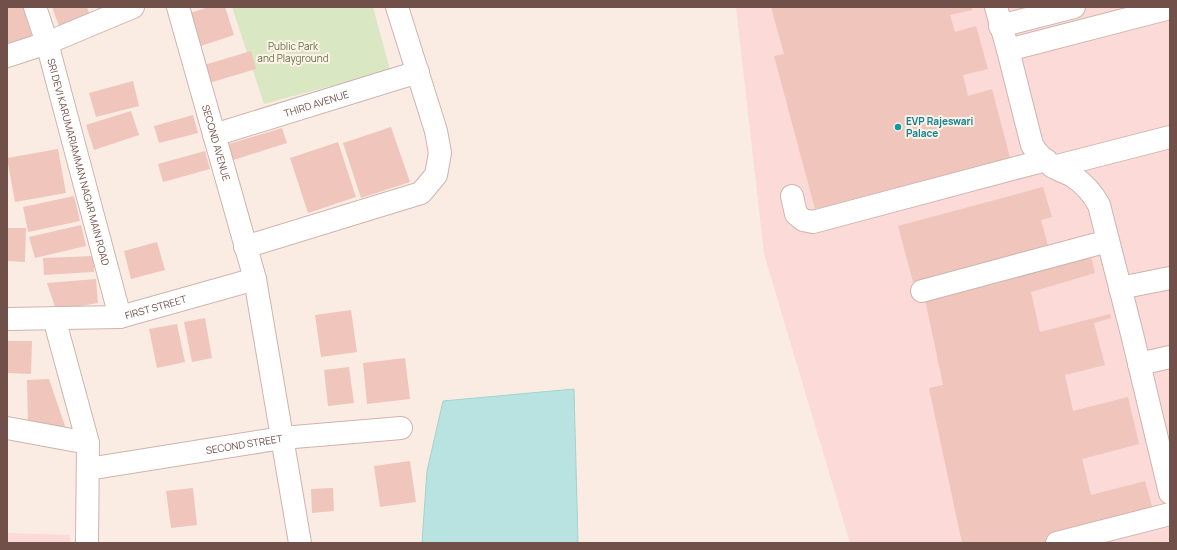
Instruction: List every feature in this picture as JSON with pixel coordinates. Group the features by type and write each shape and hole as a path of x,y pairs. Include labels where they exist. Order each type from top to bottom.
{"street":[{"name":"SRI DEVI KARUMARIAMMAN NAGAR MAIN ROAD","path":"35,7 47,43 120,317"},
{"path":"7,56 47,43 133,7"},
{"name":"SECOND AVENUE","path":"178,7 255,279 300,543"},
{"path":"245,247 421,193 436,175 440,153 436,131 397,7"},
{"path":"1074,7 998,16 1032,145 1035,151 1050,163 1083,184 1096,198 1099,205 1139,364 1164,449 1170,493"},
{"path":"1008,50 1170,8"},
{"name":"THIRD AVENUE","path":"214,135 418,72"},
{"path":"792,196 796,214 803,220 813,222 1050,163 1170,137"},
{"path":"922,291 1108,241"},
{"path":"1120,288 1170,278"},
{"name":"FIRST STREET","path":"7,319 120,317 255,279"},
{"path":"54,318 88,443 87,543"},
{"path":"1139,364 1170,357"},
{"path":"7,428 88,443"},
{"name":"SECOND STREET","path":"88,468 282,438 401,428"},
{"path":"1057,543 1170,514"}],"shaded area":[{"path":"736,7 1170,7 1170,543 850,543 764,254"},
{"path":"7,533 70,535 70,543 7,543"}],"green space":[{"name":"Public Park and Playground","path":"232,7 373,7 390,70 264,104"}],"water":[{"path":"574,389 578,543 422,543 427,471 443,401"}],"building":[{"path":"7,7 23,7 33,40 7,49"},
{"path":"52,7 87,7 90,16 59,26"},
{"path":"209,7 225,7 234,35 201,46 190,13"},
{"name":"EVP Rajeswari Palace","path":"771,7 972,7 972,10 950,15 955,32 976,26 988,69 963,75 968,96 992,89 1010,158 815,209 774,56 784,54"},
{"path":"251,51 256,69 209,83 204,65"},
{"path":"133,81 139,106 96,117 89,93"},
{"path":"131,111 139,135 94,150 86,125"},
{"path":"193,115 198,133 159,143 154,126"},
{"path":"391,127 410,182 361,198 343,143"},
{"path":"282,128 287,143 227,162 222,146"},
{"path":"338,142 356,197 308,213 290,158"},
{"path":"58,149 66,193 15,202 7,158"},
{"path":"205,151 210,169 163,182 158,164"},
{"path":"1043,187 1052,217 1041,220 1048,246 913,282 898,226"},
{"path":"74,196 80,221 28,232 23,207"},
{"path":"81,225 86,246 35,258 29,237"},
{"path":"7,228 26,228 25,262 7,261"},
{"path":"157,242 165,270 131,279 124,251"},
{"path":"1089,249 1095,273 1031,292 1040,332 1110,314 1111,318 1094,323 1105,365 1065,375 1073,411 1128,397 1139,444 1082,459 1091,495 1145,481 1154,513 1041,543 962,543 929,388 943,385 925,299"},
{"path":"94,256 94,272 44,275 43,258"},
{"path":"96,279 98,303 56,310 47,283"},
{"path":"351,310 357,352 321,357 315,315"},
{"path":"205,318 212,358 192,362 184,322"},
{"path":"177,324 185,362 157,368 149,329"},
{"path":"7,341 32,341 31,374 7,373"},
{"path":"405,358 410,399 367,404 363,363"},
{"path":"349,367 354,403 328,406 324,370"},
{"path":"49,379 66,429 28,426 27,380"},
{"path":"410,461 416,502 380,507 374,466"},
{"path":"193,488 197,525 171,528 166,491"},
{"path":"333,488 334,511 312,513 311,489"}],"place":[{"name":"EVP Rajeswari Palace","path":"898,127"}]}
